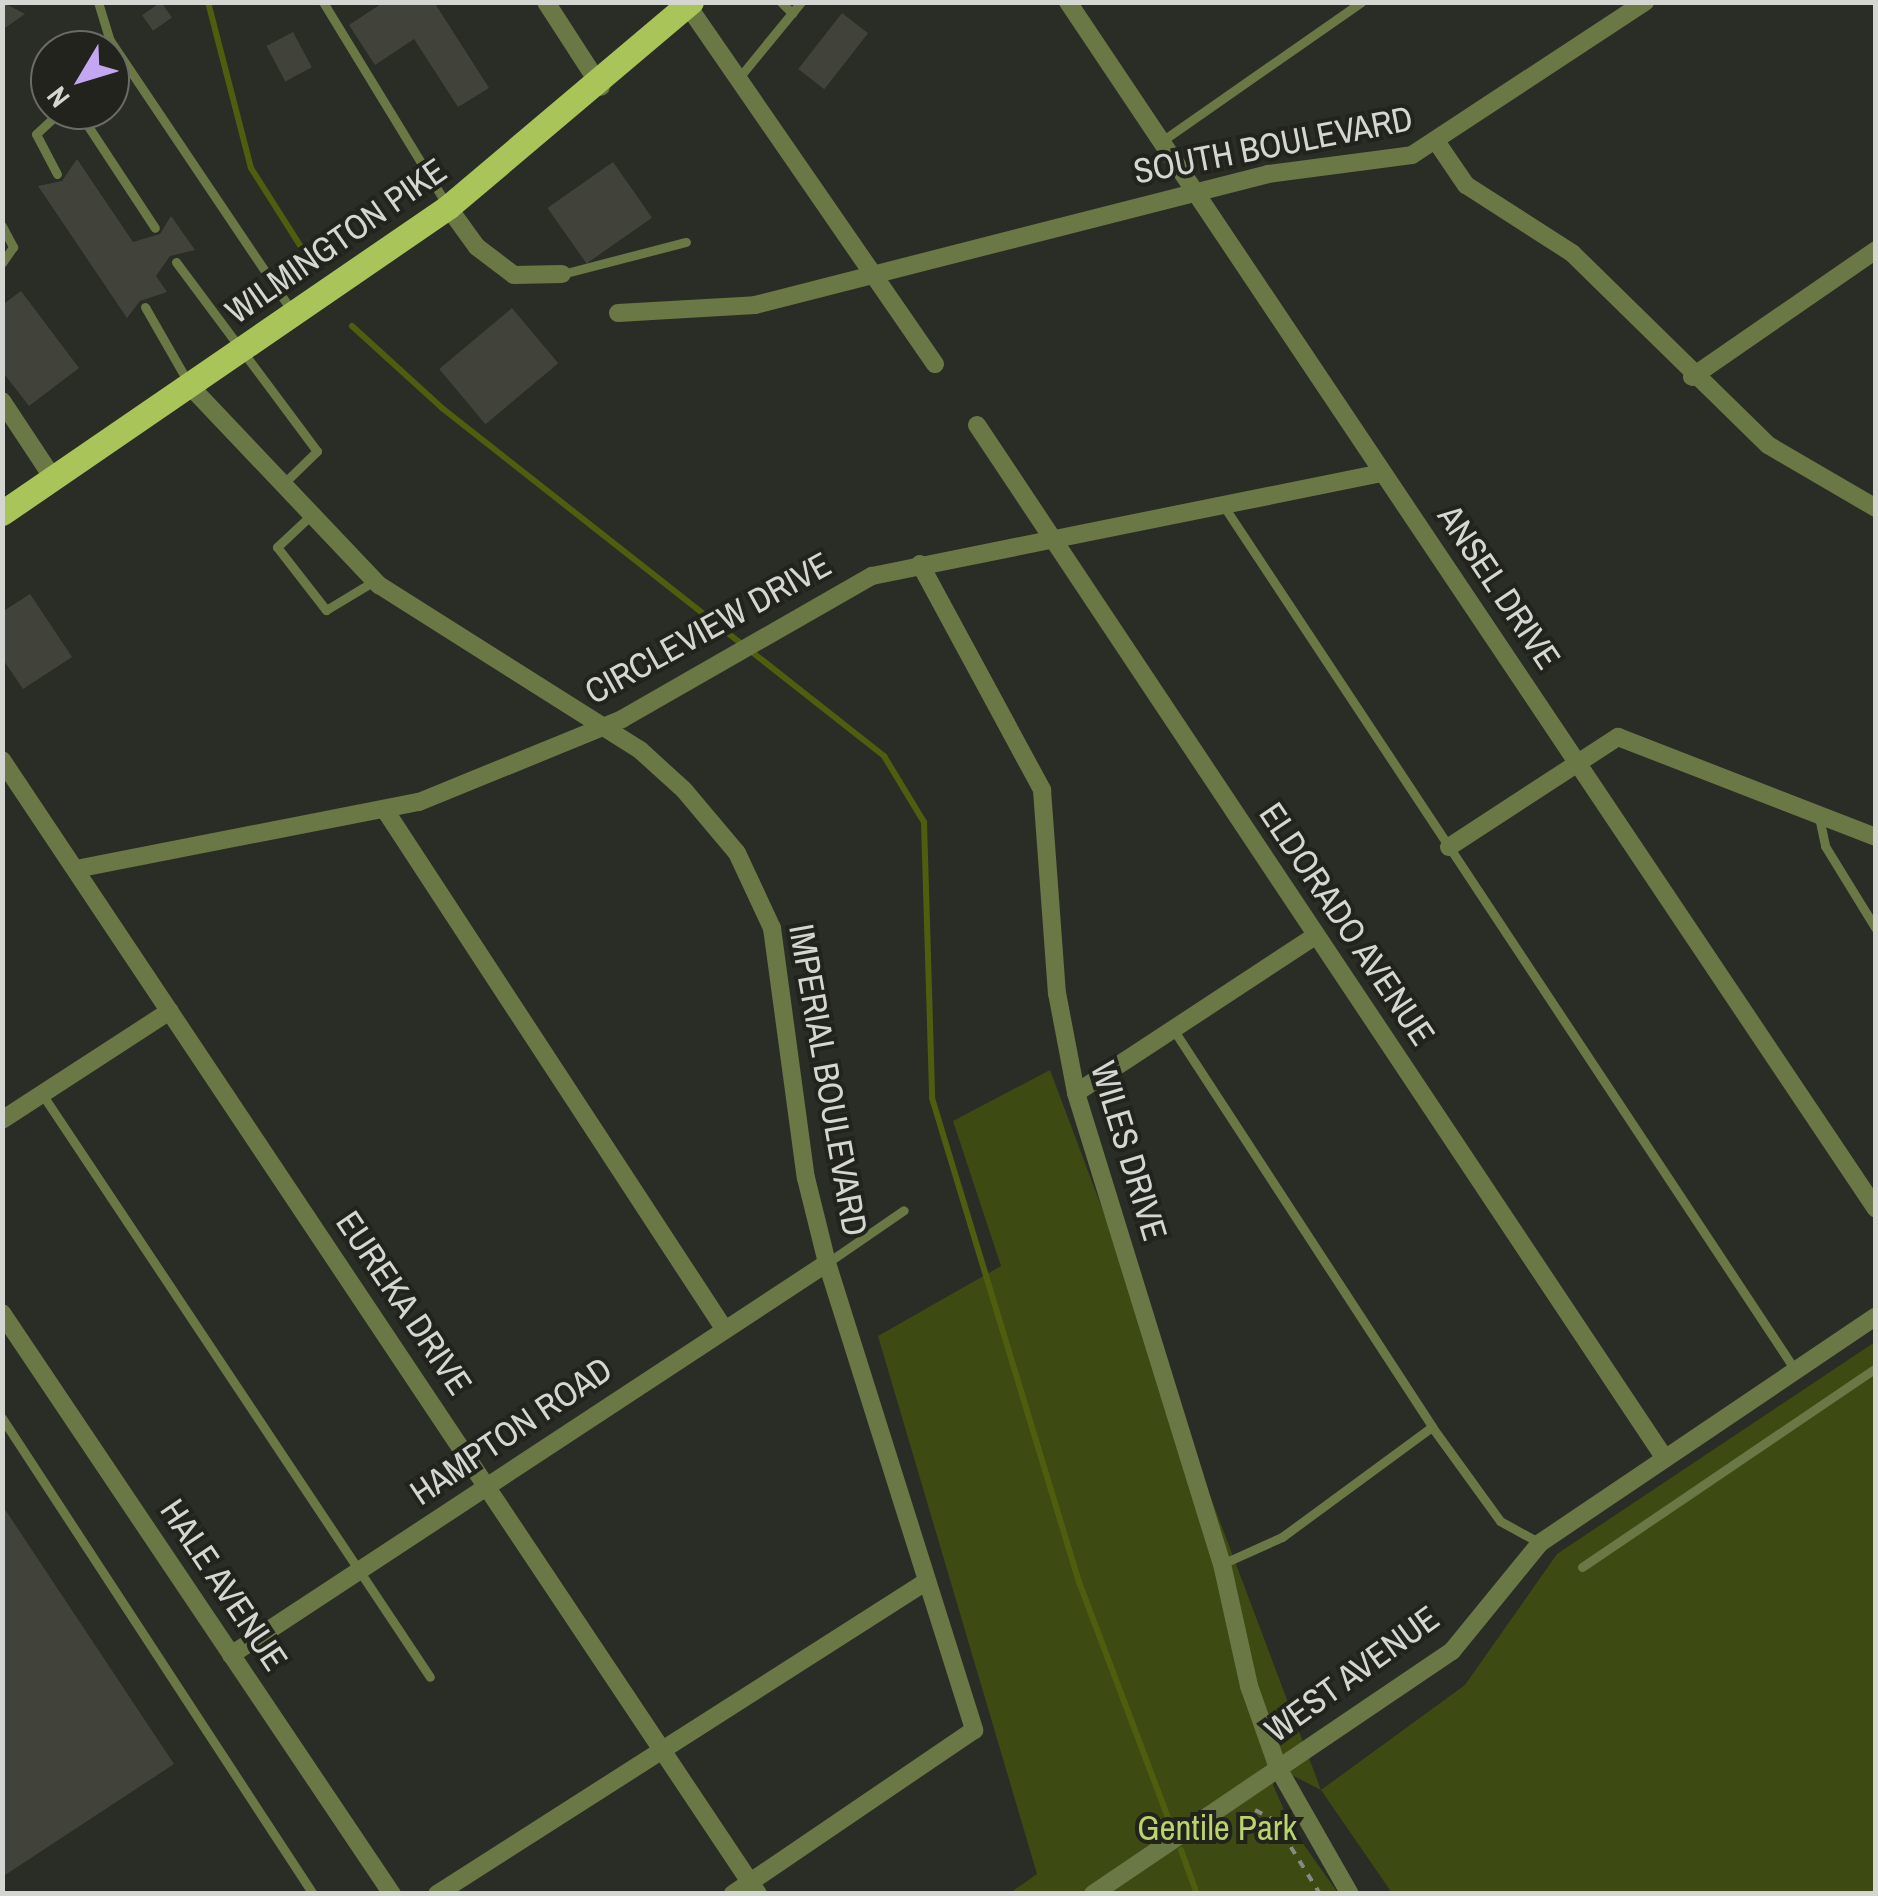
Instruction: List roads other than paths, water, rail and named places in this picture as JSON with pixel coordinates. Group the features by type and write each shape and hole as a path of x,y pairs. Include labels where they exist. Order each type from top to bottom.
{"main road":[{"name":"WILMINGTON PIKE","path":"2,513 448,207 601,87 690,4"}],"street":[{"path":"546,2 601,87"},
{"path":"1438,144 1644,2"},
{"path":"690,4 742,74 935,364"},
{"name":"ANSEL DRIVE","path":"1071,4 1876,1209"},
{"name":"SOUTH BOULEVARD","path":"618,313 755,305 1195,192 1438,144 1466,185 1572,253 1692,377 1768,445 1876,508"},
{"path":"448,207 514,275 562,274"},
{"path":"1692,377 1876,250"},
{"name":"IMPERIAL BOULEVARD","path":"189,385 280,487 374,581 602,726 713,820 757,890 781,970 806,1178 828,1263 974,1730 754,1888"},
{"path":"2,401 53,478"},
{"name":"ELDORADO AVENUE","path":"977,425 1664,1457"},
{"name":"CIRCLEVIEW DRIVE","path":"76,869 386,813 602,726 772,625 851,584 920,564 1050,536 1382,474"},
{"name":"WILES DRIVE","path":"920,564 1042,790 1056,993 1076,1094 1222,1564 1278,1768 1350,1894"},
{"path":"1449,847 1603,742 1632,737 1820,818 1876,837"},
{"name":"EUREKA DRIVE","path":"2,760 754,1888"},
{"path":"386,813 723,1326"},
{"path":"1076,1094 1315,936"},
{"path":"2,1120 170,1011"},
{"name":"HAMPTON ROAD","path":"231,1654 723,1326 828,1263"},
{"name":"HALE AVENUE","path":"2,1313 392,1894"},
{"name":"WEST AVENUE","path":"1093,1894 1452,1652 1540,1544 1876,1316"},
{"path":"438,1894 658,1747 926,1581"},
{"path":"732,1894 754,1888"}],"lane":[{"path":"98,2 108,39 294,313"},
{"path":"324,2 448,207"},
{"path":"781,2 792,13"},
{"path":"742,74 801,2"},
{"path":"1162,140 1361,2"},
{"path":"56,174 36,134 54,117 84,120 154,228"},
{"path":"2,226 13,247 2,263"},
{"path":"562,274 686,242"},
{"path":"176,262 238,351 317,451 280,487"},
{"path":"145,307 189,385"},
{"path":"1223,504 1795,1370"},
{"path":"309,517 278,547 326,610 374,581"},
{"path":"1820,818 1825,846 1876,929"},
{"path":"1173,1030 1432,1427 1500,1522 1540,1544"},
{"path":"42,1094 356,1574 430,1677"},
{"path":"828,1263 904,1210"},
{"path":"1582,1567 1876,1368"},
{"path":"2,1418 312,1894"},
{"path":"1222,1564 1282,1537 1432,1427"}],"waterway":[{"path":"208,2 251,168 305,253"},
{"path":"352,326 442,408 884,756 924,822 932,1098 1079,1582 1171,1825"},
{"path":"1181,1850 1197,1894"}],"park label":[{"name":"Gentile Park","path":"1217,1828"}]}
